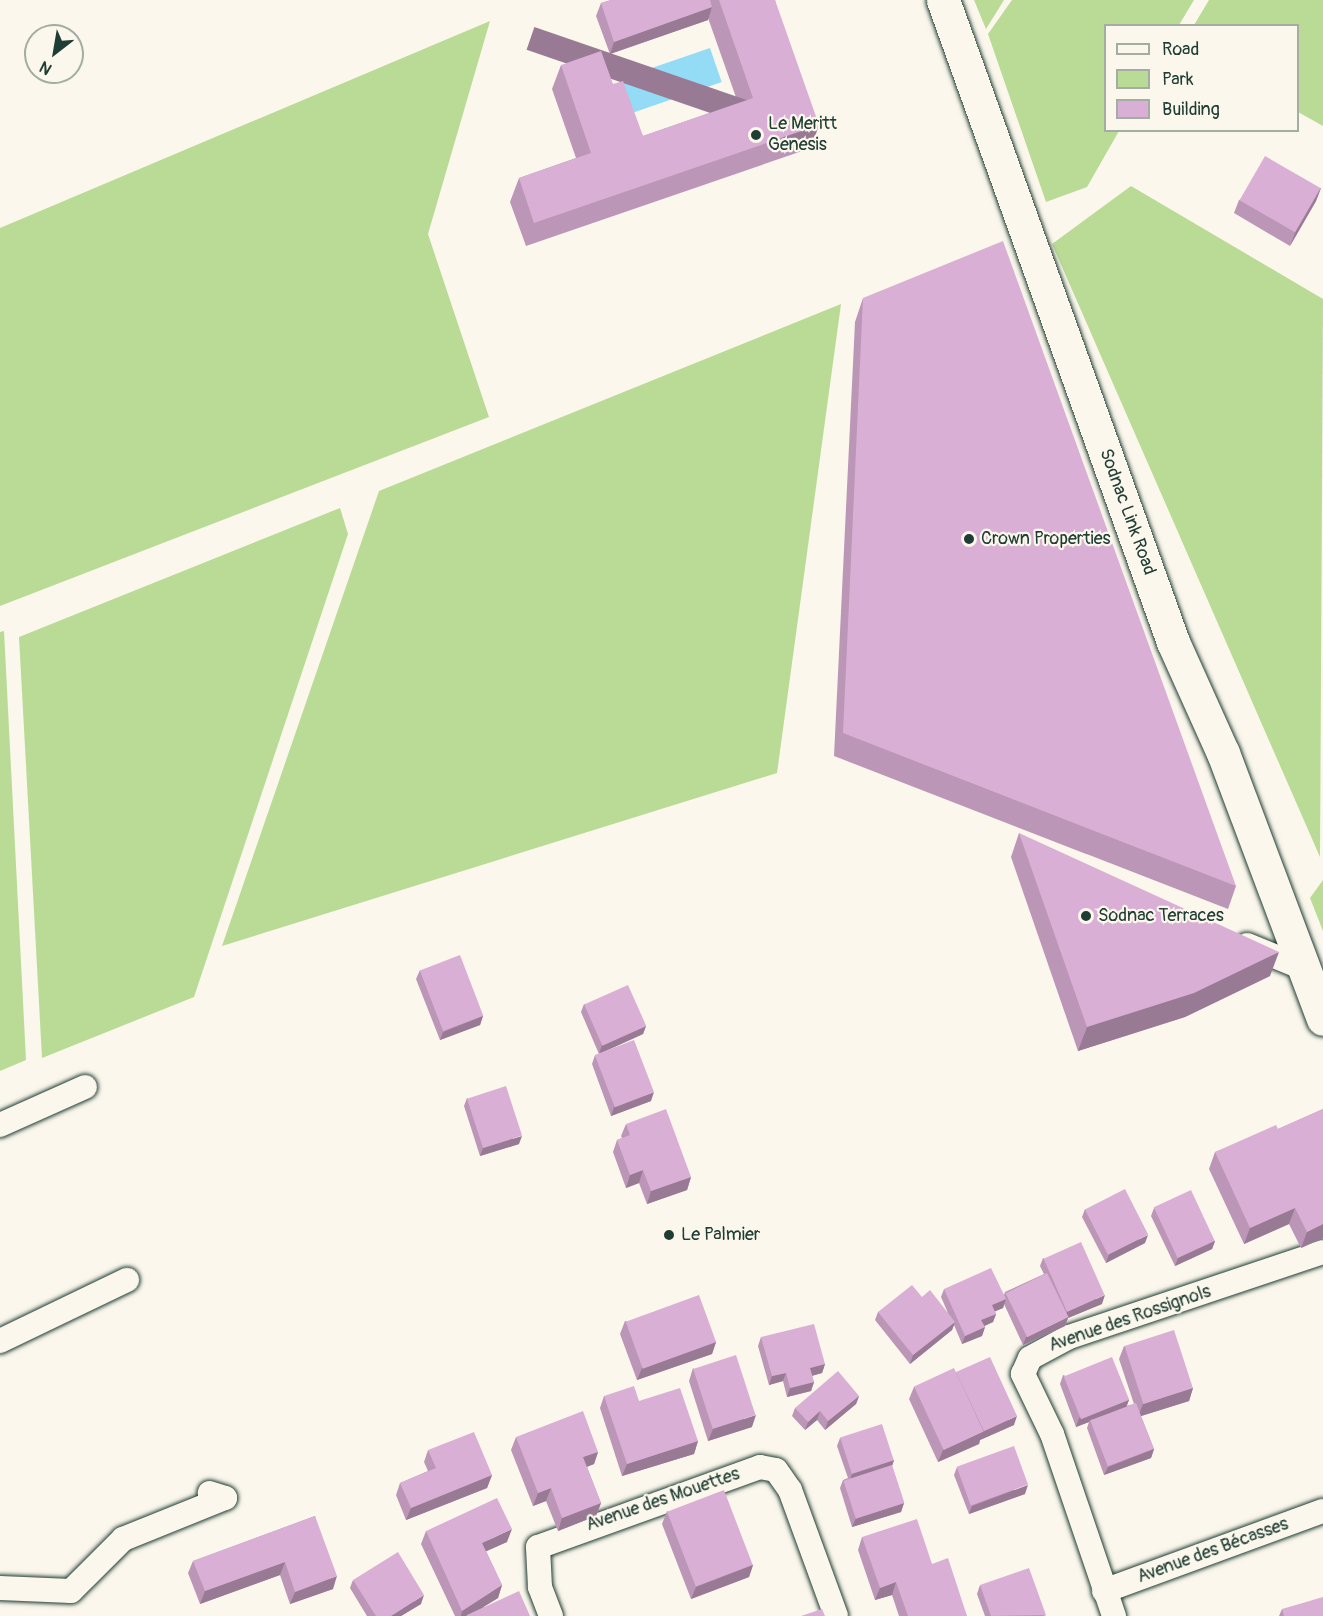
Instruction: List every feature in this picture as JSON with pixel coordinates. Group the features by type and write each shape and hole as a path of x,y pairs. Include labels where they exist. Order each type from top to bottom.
{"main road":[{"name":"Sodnac Link Road","path":"943,0 1173,642 1223,753 1323,1019"}],"street":[{"path":"1227,937 1303,968"},
{"path":"0,1125 85,1087"},
{"name":"Avenue des Rossignols","path":"1114,1616 1052,1434 1023,1374 1030,1358 1069,1336 1323,1252"},
{"path":"0,1341 127,1280"},
{"name":"Avenue des Mouettes","path":"551,1616 540,1587 538,1547 760,1467 776,1470 790,1490 836,1616"},
{"path":"0,1588 71,1591 123,1539 225,1498 210,1493"},
{"name":"Avenue des Bécasses","path":"1104,1591 1323,1511"}],"green space":[{"path":"974,0 1004,0 986,29"},
{"path":"1012,0 1194,0 1180,24 1104,24 1104,132 1118,132 1087,187 1046,202 988,34"},
{"path":"1209,0 1323,0 1323,126 1299,113 1299,24 1195,24"},
{"path":"490,21 428,234 489,417 0,606 0,228"},
{"path":"1131,186 1323,299 1320,857 1052,244"},
{"path":"841,304 777,773 222,946 379,491"},
{"path":"340,508 348,534 194,997 42,1058 19,637"},
{"path":"4,631 26,1060 0,1071 0,632"},
{"path":"1323,880 1323,931 1310,898"}],"water":[{"path":"710,48 722,82 633,113 621,79"}],"building":[{"path":"611,0 710,0 712,7 614,42 601,3"},
{"name":"Le Meritt Genesis","path":"719,0 775,0 819,125 534,223 519,178 591,153 561,65 601,51 613,84 623,81 643,136 753,98"},
{"path":"1265,156 1320,188 1295,232 1240,200"},
{"name":"Crown Properties","path":"1003,241 1236,886 843,733 863,298"},
{"name":"Sodnac Terraces","path":"1019,833 1279,952 1194,993 1087,1027"},
{"path":"460,955 483,1016 443,1031 420,970"},
{"path":"628,985 646,1026 602,1046 584,1005"},
{"path":"634,1040 654,1092 615,1107 595,1055"},
{"path":"506,1086 522,1135 483,1148 467,1099"},
{"path":"666,1109 691,1177 651,1191 643,1170 630,1175 617,1140 630,1135 626,1124"},
{"path":"1323,1109 1323,1224 1307,1232 1295,1208 1250,1228 1215,1152 1276,1125 1278,1129"},
{"path":"1125,1189 1148,1234 1108,1255 1085,1209"},
{"path":"1191,1190 1215,1241 1178,1258 1154,1207"},
{"path":"1081,1242 1105,1295 1067,1312 1044,1259"},
{"path":"991,1268 1006,1299 992,1305 996,1314 981,1320 985,1327 965,1336 944,1289"},
{"path":"1047,1273 1068,1317 1027,1337 1006,1293"},
{"path":"912,1285 922,1297 930,1290 955,1322 913,1355 878,1312"},
{"path":"699,1295 716,1342 643,1369 626,1322"},
{"path":"814,1324 825,1364 810,1368 814,1382 790,1388 786,1373 772,1376 761,1337"},
{"path":"1174,1330 1193,1388 1143,1404 1125,1346"},
{"path":"736,1355 755,1415 713,1429 693,1369"},
{"path":"990,1357 1017,1416 982,1432 984,1431 956,1372"},
{"path":"1112,1357 1129,1400 1081,1419 1064,1376"},
{"path":"954,1368 984,1431 944,1450 914,1387"},
{"path":"838,1371 859,1396 828,1421 820,1411 808,1422 795,1408"},
{"path":"634,1386 639,1401 680,1388 698,1441 627,1464 604,1396"},
{"path":"1136,1403 1154,1449 1108,1466 1090,1421"},
{"path":"583,1411 598,1452 583,1457 601,1503 562,1518 551,1488 538,1493 516,1437"},
{"path":"882,1424 894,1460 852,1474 840,1438"},
{"path":"474,1432 492,1475 411,1508 400,1483 436,1468 428,1450"},
{"path":"1014,1446 1028,1485 971,1505 957,1467"},
{"path":"892,1465 904,1503 856,1519 843,1481"},
{"path":"724,1490 753,1565 696,1587 667,1512"},
{"path":"497,1498 512,1529 482,1543 502,1585 462,1611 426,1531"},
{"path":"315,1516 337,1576 295,1592 285,1562 205,1591 193,1561"},
{"path":"917,1519 932,1564 948,1558 967,1616 908,1616 896,1582 880,1588 862,1537"},
{"path":"398,1552 424,1595 391,1616 376,1616 353,1580"},
{"path":"1029,1568 1046,1615 991,1616 980,1585"},
{"path":"519,1591 530,1616 467,1616 467,1615"},
{"path":"1323,1597 1323,1616 1284,1616 1282,1609"},
{"path":"822,1609 825,1616 801,1616"}],"place":[{"name":"Le Meritt Genesis","path":"756,135"},
{"name":"Crown Properties","path":"969,539"},
{"name":"Sodnac Terraces","path":"1086,916"},
{"name":"Le Palmier","path":"669,1235"}]}
